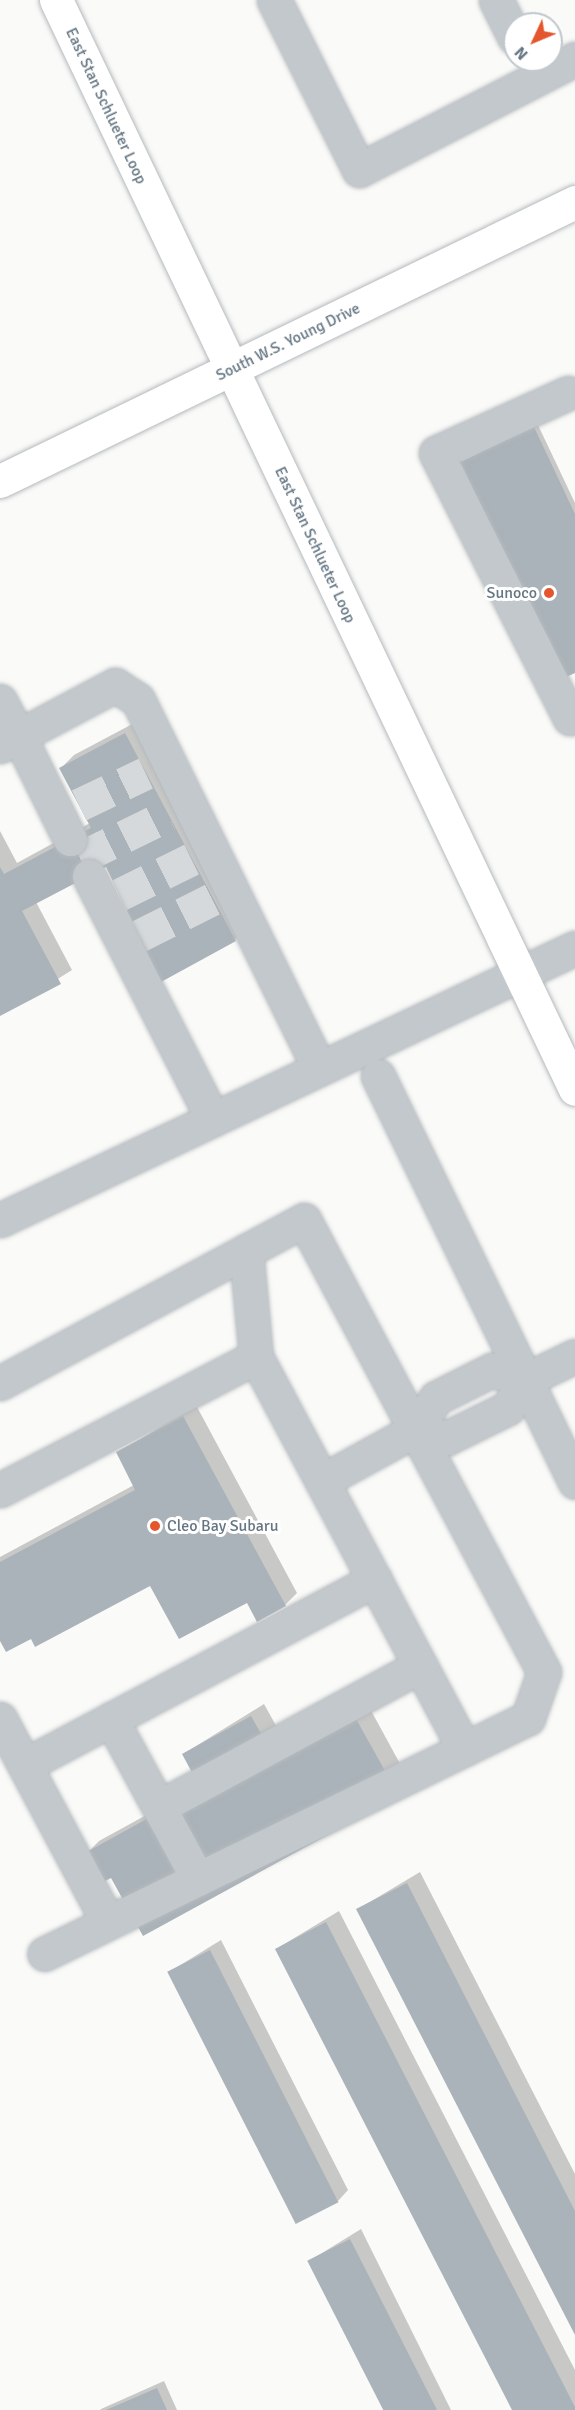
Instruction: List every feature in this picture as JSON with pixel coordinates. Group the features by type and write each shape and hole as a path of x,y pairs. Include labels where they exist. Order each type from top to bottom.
{"main road":[{"name":"East Stan Schlueter Loop","path":"56,0 575,1089"},
{"name":"South W.S. Young Drive","path":"0,481 575,202"}],"lane":[{"path":"274,0 359,170 526,72"},
{"path":"495,0 503,15"},
{"path":"573,397 436,453 573,721"},
{"path":"9,741 115,685 138,700 158,768 201,854 319,1068"},
{"path":"0,701 9,741 69,819"},
{"path":"104,891 131,939 213,1119"},
{"path":"0,1221 575,948"},
{"path":"378,1076 575,1482"},
{"path":"0,1383 304,1220 544,1672 528,1718 44,1954"},
{"path":"246,1251 256,1358 464,1749"},
{"path":"322,1481 415,1430 447,1438 508,1408 525,1380 575,1356"},
{"path":"0,1490 256,1358"},
{"path":"24,1765 375,1580"},
{"path":"159,1807 420,1666"},
{"path":"0,1719 108,1922"},
{"path":"111,1719 198,1879"}],"building":[{"name":"Sunoco","path":"534,427 575,514 575,673 564,678 460,462"},
{"path":"125,733 236,941 161,982 106,867 22,911 61,984 0,1016 0,867 4,874 91,828 59,768"},
{"name":"Cleo Bay Subaru","path":"183,1416 286,1606 257,1622 247,1603 179,1639 150,1586 35,1647 31,1639 6,1652 0,1641 0,1562 135,1490 116,1452"},
{"path":"251,1716 276,1760 355,1717 399,1796 143,1936 111,1878 101,1883 85,1853 201,1789 182,1754"},
{"path":"407,1883 575,2211 575,2335 356,1909"},
{"path":"326,1922 575,2410 512,2410 275,1949"},
{"path":"210,1950 338,2202 296,2224 167,1972"},
{"path":"350,2239 437,2409 383,2410 307,2261"},
{"path":"157,2388 167,2410 106,2410"}],"tunnel":[{"path":"79,805 146,773"},
{"path":"80,858 168,815"},
{"path":"119,895 192,859"},
{"path":"139,936 213,899"}],"place":[{"name":"Sunoco","path":"549,593"},
{"name":"Cleo Bay Subaru","path":"155,1526"}]}
